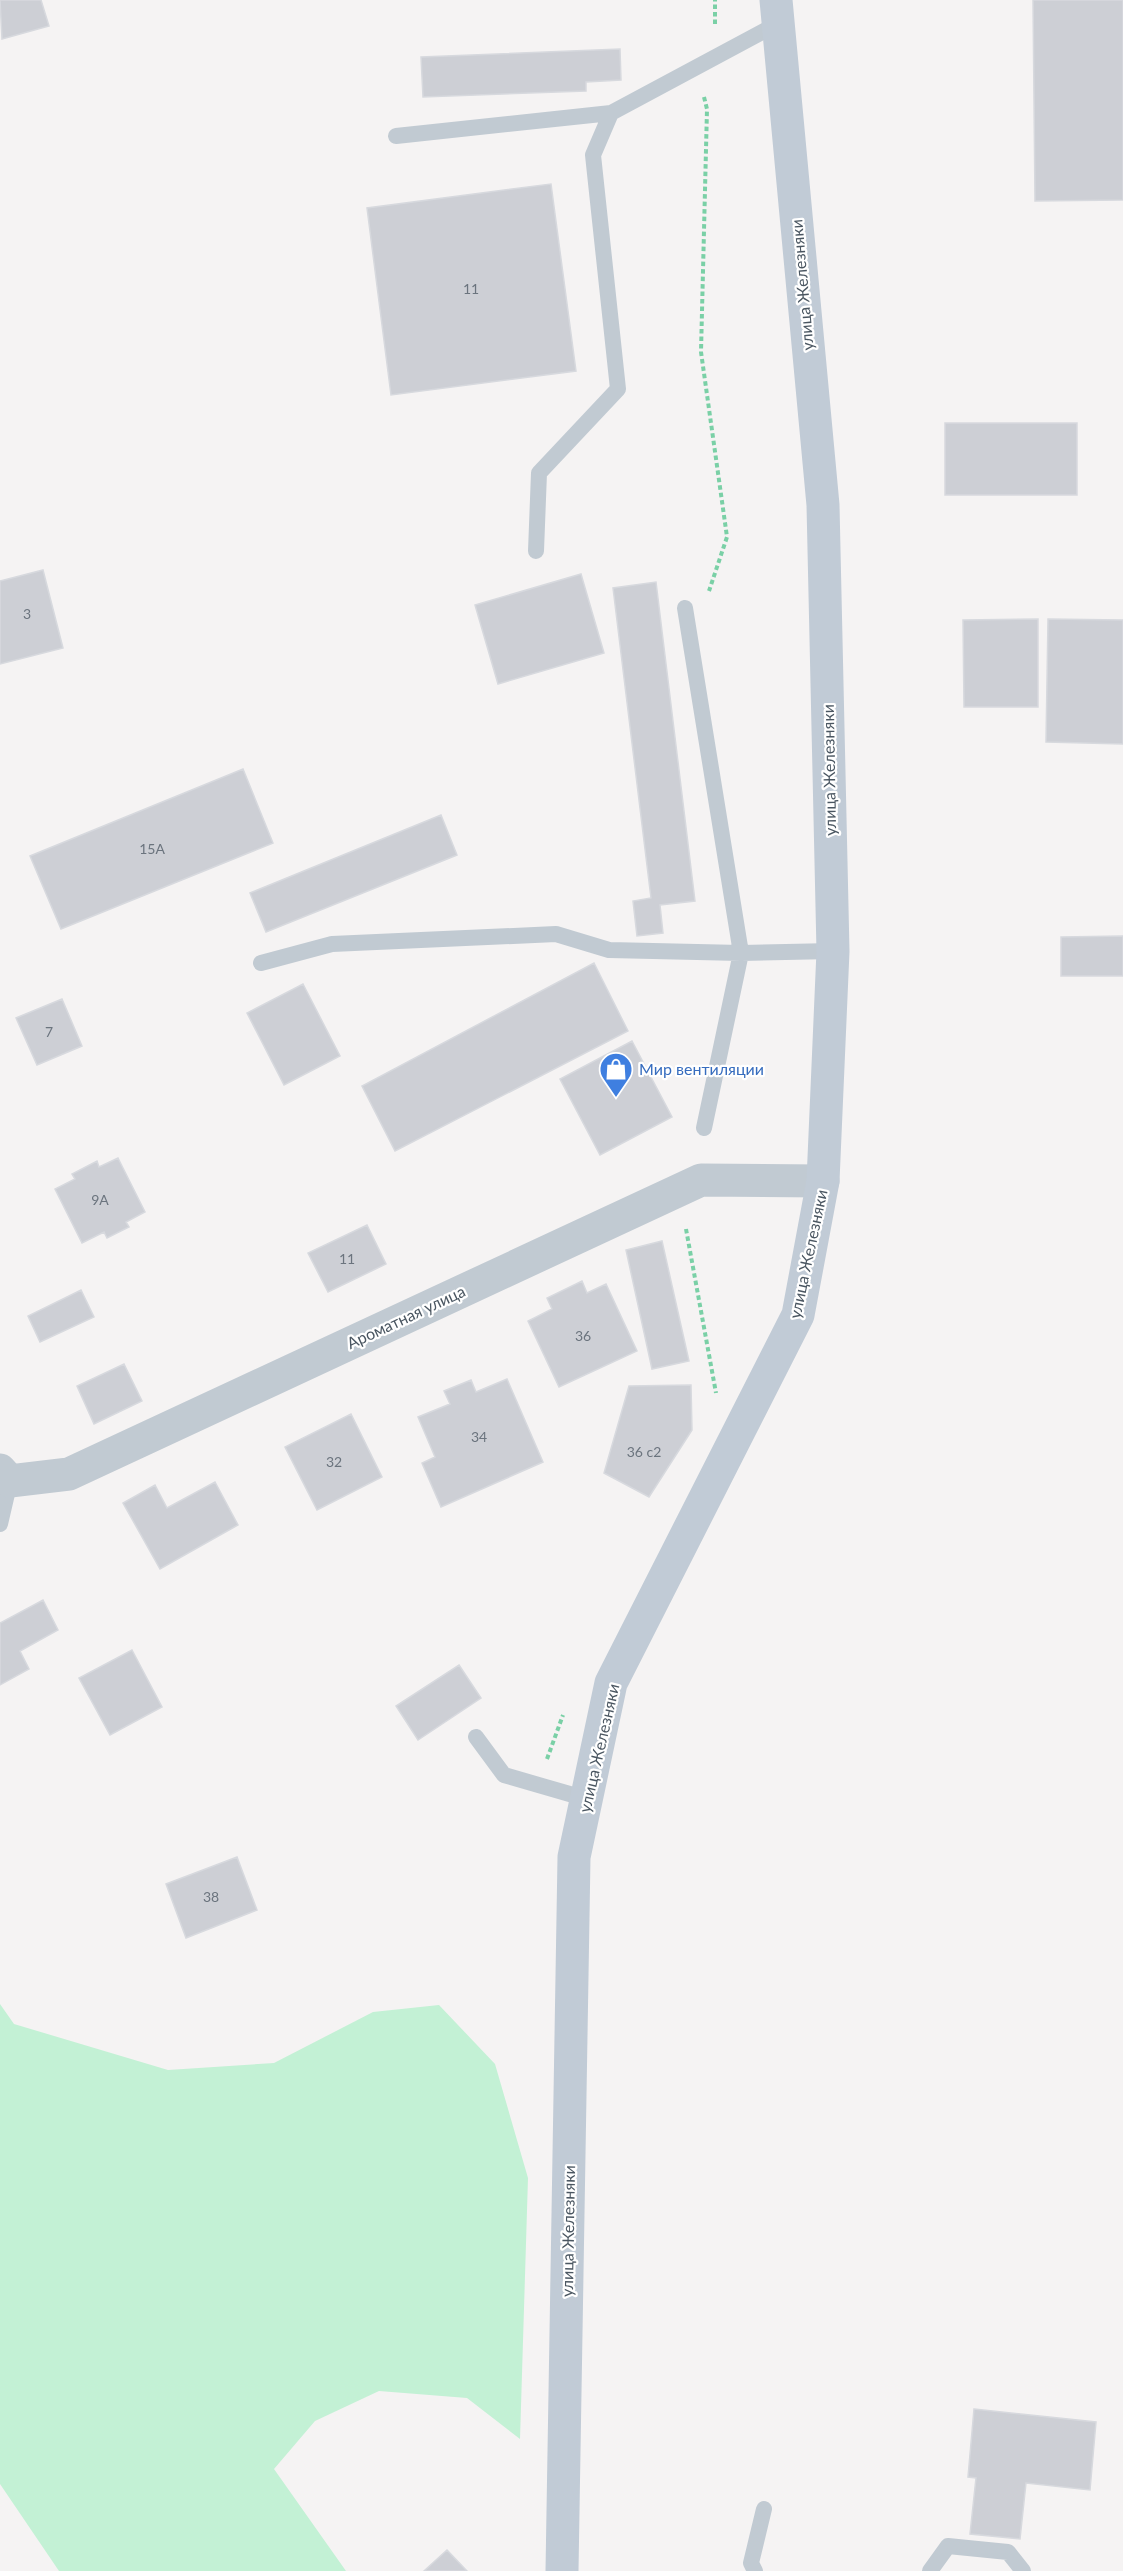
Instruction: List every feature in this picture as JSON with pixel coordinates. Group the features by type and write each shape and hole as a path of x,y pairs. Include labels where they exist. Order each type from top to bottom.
{"street":[{"name":"улица Железняки","path":"562,2571 574,1857 611,1683 798,1316 823,1181 833,951 823,505 777,12"},
{"name":"Ароматная улица","path":"5,1475 69,1474 701,1180 823,1181"}],"lane":[{"path":"396,136 611,113 698,67 777,12"},
{"path":"536,551 538,472 618,389 593,155 611,113"},
{"path":"685,608 741,953 704,1128"},
{"path":"261,963 332,944 556,934 609,950 741,953 833,951"},
{"path":"0,1524 5,1475"},
{"path":"476,1737 504,1775 587,1799"},
{"path":"755,2571 751,2563 764,2509"},
{"path":"930,2571 948,2546 1008,2552 1023,2571"}],"path":[{"path":"685,608 707,597 727,537 701,352 707,110 698,67 717,19 715,0"}],"green space":[{"path":"0,2004 14,2024 168,2070 274,2063 373,2012 439,2005 495,2064 528,2178 520,2439 467,2398 379,2391 315,2421 274,2469 346,2571 59,2571 0,2484"}],"building":[{"path":"0,0 41,0 49,26 2,39"},
{"path":"1033,0 1123,0 1123,200 1035,201"},
{"path":"620,49 621,80 586,82 586,91 423,97 421,57"},
{"path":"551,184 576,371 391,395 367,208"},
{"path":"945,423 1077,423 1077,495 945,495"},
{"path":"43,570 63,648 0,664 0,581"},
{"path":"581,574 604,653 498,684 475,605"},
{"path":"656,582 695,901 660,905 663,933 637,936 633,901 651,898 613,588"},
{"path":"1038,619 1038,707 964,707 963,620"},
{"path":"1048,619 1123,620 1123,744 1046,742"},
{"path":"243,769 273,843 61,929 30,856"},
{"path":"441,815 457,855 266,932 250,893"},
{"path":"1123,936 1123,976 1061,976 1061,937"},
{"path":"594,963 628,1031 395,1151 362,1086"},
{"path":"303,984 340,1056 284,1085 247,1013"},
{"path":"62,999 82,1046 37,1065 16,1018"},
{"name":"Мир вентиляции","path":"632,1041 672,1117 600,1155 560,1079"},
{"path":"118,1158 145,1212 126,1222 129,1227 107,1238 104,1232 82,1243 55,1189 75,1179 72,1174 97,1161 99,1167"},
{"path":"367,1225 386,1264 328,1292 308,1253"},
{"path":"662,1241 689,1361 652,1369 626,1250"},
{"path":"582,1281 587,1293 606,1284 637,1351 559,1387 528,1321 552,1309 547,1298"},
{"path":"81,1290 94,1317 40,1342 28,1316"},
{"path":"124,1364 142,1401 94,1424 77,1386"},
{"path":"507,1379 543,1462 441,1507 422,1463 435,1457 418,1417 450,1404 444,1391 471,1380 476,1392"},
{"path":"691,1385 692,1430 649,1497 604,1473 629,1386"},
{"path":"351,1414 382,1477 317,1510 285,1447"},
{"path":"215,1482 238,1525 160,1569 123,1503 155,1485 167,1508"},
{"path":"43,1600 58,1630 20,1651 29,1669 0,1685 0,1623"},
{"path":"132,1650 162,1707 110,1735 79,1678"},
{"path":"459,1665 481,1698 418,1740 396,1706"},
{"path":"237,1857 257,1910 186,1938 166,1884"},
{"path":"974,2409 1096,2422 1090,2490 1026,2483 1020,2539 970,2534 976,2478 968,2477"},
{"path":"447,2550 467,2571 424,2571"}],"place":[{"name":"Мир вентиляции","path":"616,1098"}]}
